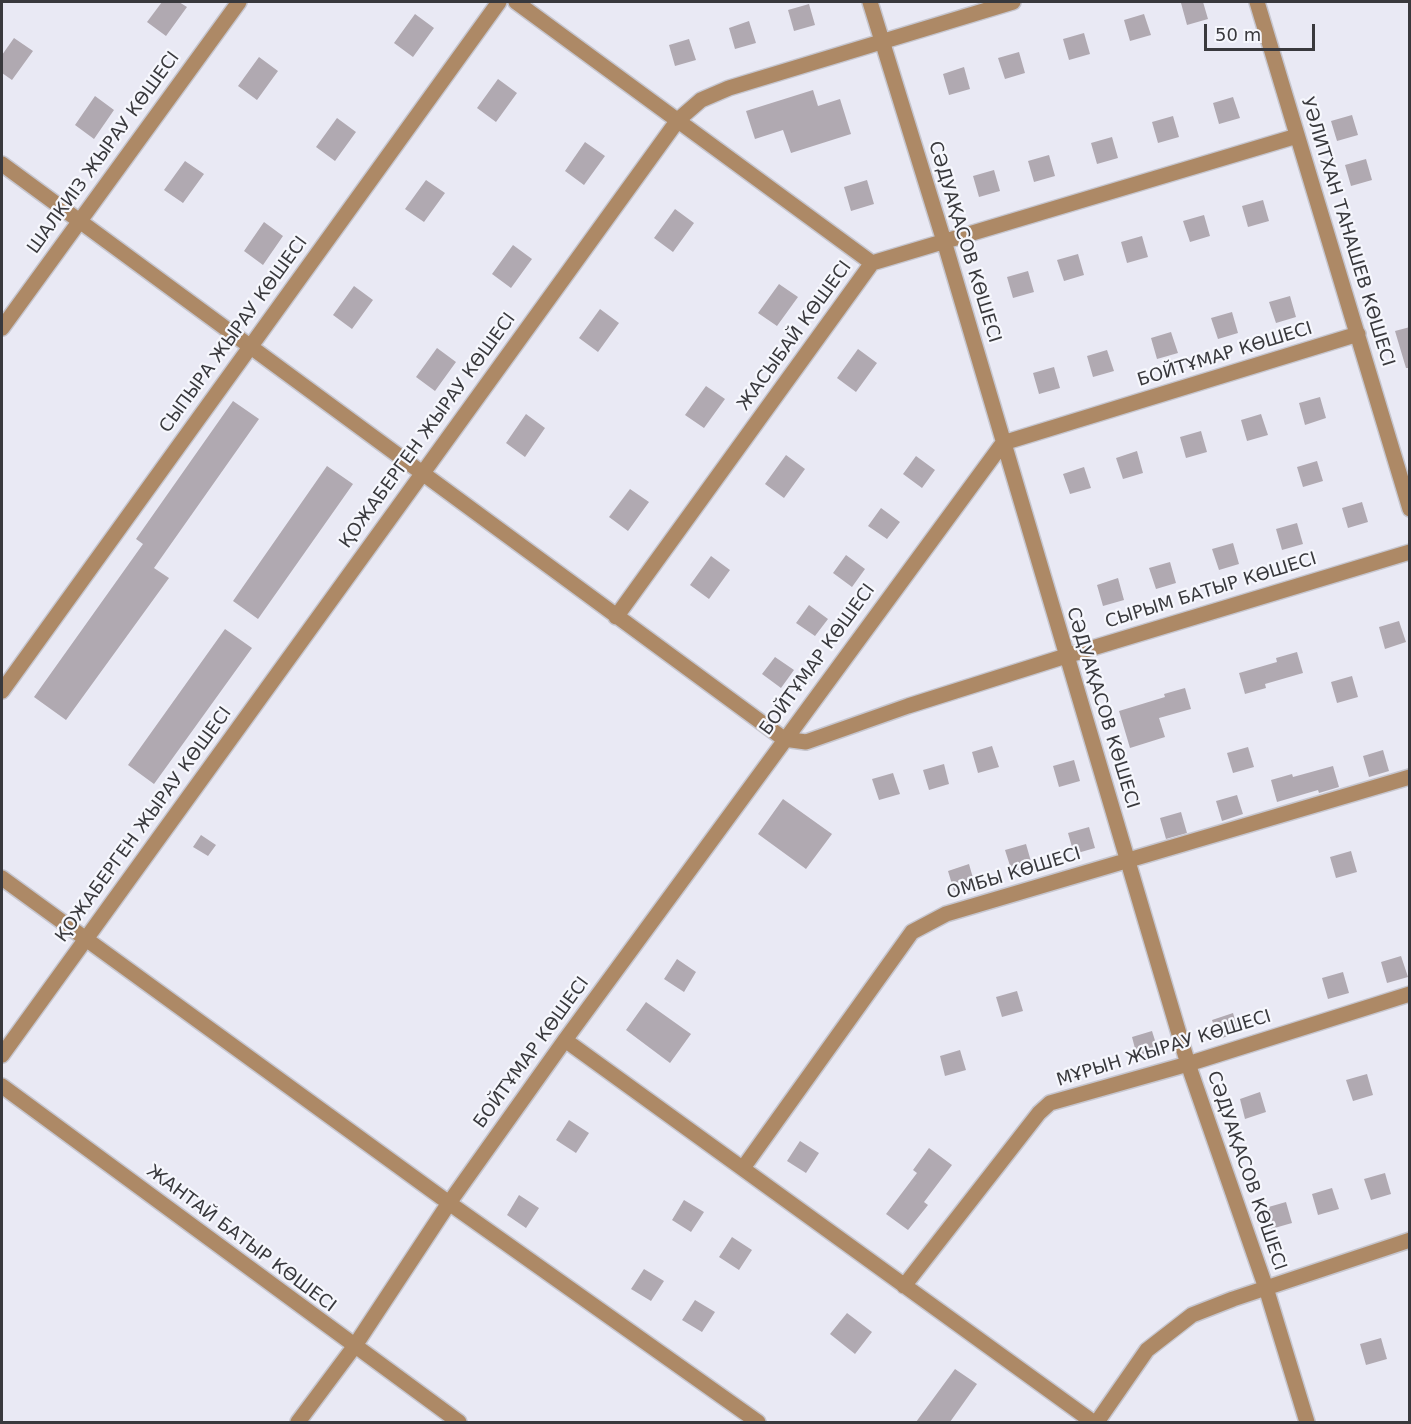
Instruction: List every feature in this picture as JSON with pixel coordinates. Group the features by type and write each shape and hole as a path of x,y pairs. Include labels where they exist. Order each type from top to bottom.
{"street":[{"name":"ШАЛКИІЗ ЖЫРАУ КӨШЕСІ","path":"2,328 239,2"},
{"name":"СЫПЫРА ЖЫРАУ КӨШЕСІ","path":"2,691 499,2"},
{"path":"516,2 872,263"},
{"name":"СӘДУАҚАСОВ КӨШЕСІ","path":"870,2 944,241 1188,1064 1266,1288 1307,1422"},
{"name":"ҚОЖАБЕРГЕН ЖЫРАУ КӨШЕСІ","path":"2,1055 678,120 701,100 729,88 1013,2"},
{"name":"УӘЛИТХАН ТАНАШЕВ КӨШЕСІ","path":"1257,2 1410,509"},
{"name":"ЖАСЫБАЙ КӨШЕСІ","path":"616,617 872,263 1297,136"},
{"path":"2,164 784,739"},
{"name":"БОЙТҰМАР КӨШЕСІ","path":"298,1422 354,1347 449,1203 565,1040 1003,443 1358,334"},
{"name":"СЫРЫМ БАТЫР КӨШЕСІ","path":"784,739 806,742 908,706 1066,656 1410,552"},
{"name":"ОМБЫ КӨШЕСІ","path":"743,1168 912,932 946,914 1410,777"},
{"path":"2,878 449,1203 758,1422"},
{"name":"МҰРЫН ЖЫРАУ КӨШЕСІ","path":"904,1286 1039,1113 1050,1103 1188,1064 1410,994"},
{"path":"565,1040 1095,1422 1147,1350 1192,1314 1410,1240"},
{"name":"ЖАНТАЙ БАТЫР КӨШЕСІ","path":"2,1086 459,1422"}],"building":[{"path":"162,2 179,2 187,7 166,36 147,22"},
{"path":"1203,2 1208,19 1187,25 1181,3"},
{"path":"809,4 815,25 794,31 788,10"},
{"path":"415,14 434,28 413,57 394,43"},
{"path":"1144,14 1151,35 1130,41 1124,20"},
{"path":"749,21 756,43 735,49 729,28"},
{"path":"1084,33 1090,54 1069,60 1063,39"},
{"path":"14,38 33,51 12,80 2,73 2,55"},
{"path":"689,39 696,60 675,66 669,45"},
{"path":"1019,52 1025,73 1005,79 998,58"},
{"path":"259,57 278,71 257,100 238,86"},
{"path":"964,67 970,89 949,95 943,74"},
{"path":"498,79 517,93 496,122 477,108"},
{"path":"813,90 818,106 840,99 851,134 791,153 783,130 755,139 746,111"},
{"path":"95,96 114,110 94,139 75,125"},
{"path":"1233,97 1240,118 1219,124 1213,103"},
{"path":"1352,115 1358,135 1337,141 1331,121"},
{"path":"1173,116 1179,137 1158,143 1152,122"},
{"path":"337,118 356,132 335,161 316,147"},
{"path":"1112,137 1118,158 1097,164 1091,143"},
{"path":"585,142 605,156 584,185 565,171"},
{"path":"1049,155 1055,176 1034,182 1028,161"},
{"path":"1366,159 1372,180 1351,186 1345,165"},
{"path":"185,161 204,174 183,203 164,190"},
{"path":"994,170 1000,191 979,197 973,176"},
{"path":"426,180 445,193 424,222 405,209"},
{"path":"867,180 874,204 851,211 844,187"},
{"path":"1263,200 1269,221 1248,227 1242,206"},
{"path":"675,209 694,223 673,252 654,238"},
{"path":"1204,215 1210,236 1190,242 1183,221"},
{"path":"264,222 283,236 263,265 244,251"},
{"path":"1142,236 1148,257 1127,263 1121,242"},
{"path":"513,245 532,259 511,288 492,274"},
{"path":"1078,254 1084,275 1064,281 1057,260"},
{"path":"1028,271 1034,292 1013,298 1007,277"},
{"path":"779,284 798,297 777,326 758,313"},
{"path":"354,286 373,300 352,329 333,315"},
{"path":"1290,296 1296,317 1276,323 1269,302"},
{"path":"600,309 619,323 598,352 579,338"},
{"path":"1232,312 1238,333 1218,339 1211,318"},
{"path":"1410,327 1410,368 1406,368 1395,331"},
{"path":"1171,332 1178,353 1157,359 1151,338"},
{"path":"437,348 456,362 435,391 416,377"},
{"path":"858,349 877,363 856,392 837,378"},
{"path":"1107,350 1114,371 1093,377 1087,356"},
{"path":"1054,367 1060,388 1039,394 1033,373"},
{"path":"706,386 725,399 704,428 685,415"},
{"path":"1320,397 1326,418 1305,425 1299,403"},
{"path":"233,401 259,419 154,568 169,578 66,720 34,697 143,544 136,539"},
{"path":"526,414 545,428 525,457 506,443"},
{"path":"1261,414 1268,435 1247,441 1241,420"},
{"path":"1201,431 1207,452 1186,458 1180,437"},
{"path":"1137,451 1143,473 1123,479 1116,458"},
{"path":"786,455 805,469 784,498 765,484"},
{"path":"916,456 935,470 922,488 903,474"},
{"path":"1317,461 1323,481 1303,487 1297,467"},
{"path":"327,466 353,484 258,619 233,601"},
{"path":"1084,467 1091,488 1070,494 1063,474"},
{"path":"630,489 649,502 628,531 609,517"},
{"path":"1362,502 1368,522 1348,528 1342,508"},
{"path":"881,508 900,522 887,539 868,526"},
{"path":"1297,523 1303,544 1282,550 1276,529"},
{"path":"1233,543 1239,564 1219,570 1212,549"},
{"path":"846,555 865,569 852,587 833,573"},
{"path":"711,556 730,570 709,599 690,585"},
{"path":"1170,562 1176,583 1156,589 1149,568"},
{"path":"1118,578 1124,600 1103,606 1097,585"},
{"path":"809,605 828,619 815,636 796,623"},
{"path":"1399,621 1406,642 1385,649 1379,627"},
{"path":"225,629 252,648 154,784 128,765"},
{"path":"1297,652 1303,673 1265,684 1266,688 1245,694 1239,673 1277,662 1276,658"},
{"path":"775,657 794,670 781,688 762,674"},
{"path":"1352,676 1358,697 1337,703 1331,682"},
{"path":"1185,688 1191,709 1159,718 1165,737 1130,748 1119,711 1165,697 1164,694"},
{"path":"992,746 999,767 978,773 972,752"},
{"path":"1248,747 1254,767 1233,773 1227,753"},
{"path":"1383,750 1389,771 1369,777 1363,756"},
{"path":"1074,760 1080,781 1059,787 1053,766"},
{"path":"944,764 949,784 929,790 923,770"},
{"path":"1333,766 1339,787 1319,793 1318,790 1277,802 1271,780 1292,774 1293,777"},
{"path":"893,773 900,794 879,800 872,779"},
{"path":"1237,795 1243,814 1222,821 1216,801"},
{"path":"783,799 832,834 806,869 758,834"},
{"path":"1181,812 1187,833 1166,839 1160,818"},
{"path":"1089,827 1095,848 1074,854 1068,833"},
{"path":"201,835 216,845 208,856 193,847"},
{"path":"1026,844 1032,865 1012,872 1005,850"},
{"path":"1351,851 1357,872 1336,878 1330,857"},
{"path":"969,864 975,885 954,891 948,871"},
{"path":"1401,956 1408,977 1387,983 1381,962"},
{"path":"677,959 696,972 684,992 664,979"},
{"path":"1343,972 1349,993 1328,999 1322,978"},
{"path":"1017,991 1023,1011 1002,1017 996,997"},
{"path":"646,1002 691,1034 670,1063 626,1030"},
{"path":"1233,1013 1239,1033 1218,1039 1212,1020"},
{"path":"1152,1031 1158,1050 1137,1056 1132,1037"},
{"path":"960,1050 966,1070 945,1076 940,1056"},
{"path":"1367,1074 1373,1095 1353,1101 1346,1080"},
{"path":"1260,1092 1266,1112 1245,1119 1240,1099"},
{"path":"569,1120 589,1133 576,1153 556,1140"},
{"path":"800,1141 819,1153 806,1173 787,1161"},
{"path":"929,1148 952,1165 924,1202 928,1205 908,1230 886,1214 917,1173 913,1170"},
{"path":"1385,1173 1391,1194 1371,1200 1364,1179"},
{"path":"1332,1188 1339,1209 1318,1215 1312,1194"},
{"path":"519,1195 539,1208 526,1228 507,1215"},
{"path":"684,1200 704,1212 691,1232 672,1220"},
{"path":"1286,1202 1292,1223 1271,1229 1265,1208"},
{"path":"732,1237 752,1250 739,1270 719,1257"},
{"path":"644,1269 664,1281 651,1301 631,1289"},
{"path":"695,1300 715,1312 702,1332 682,1320"},
{"path":"847,1313 872,1332 855,1354 830,1334"},
{"path":"1381,1338 1387,1359 1366,1365 1360,1344"},
{"path":"955,1369 977,1384 950,1422 916,1422"}]}
